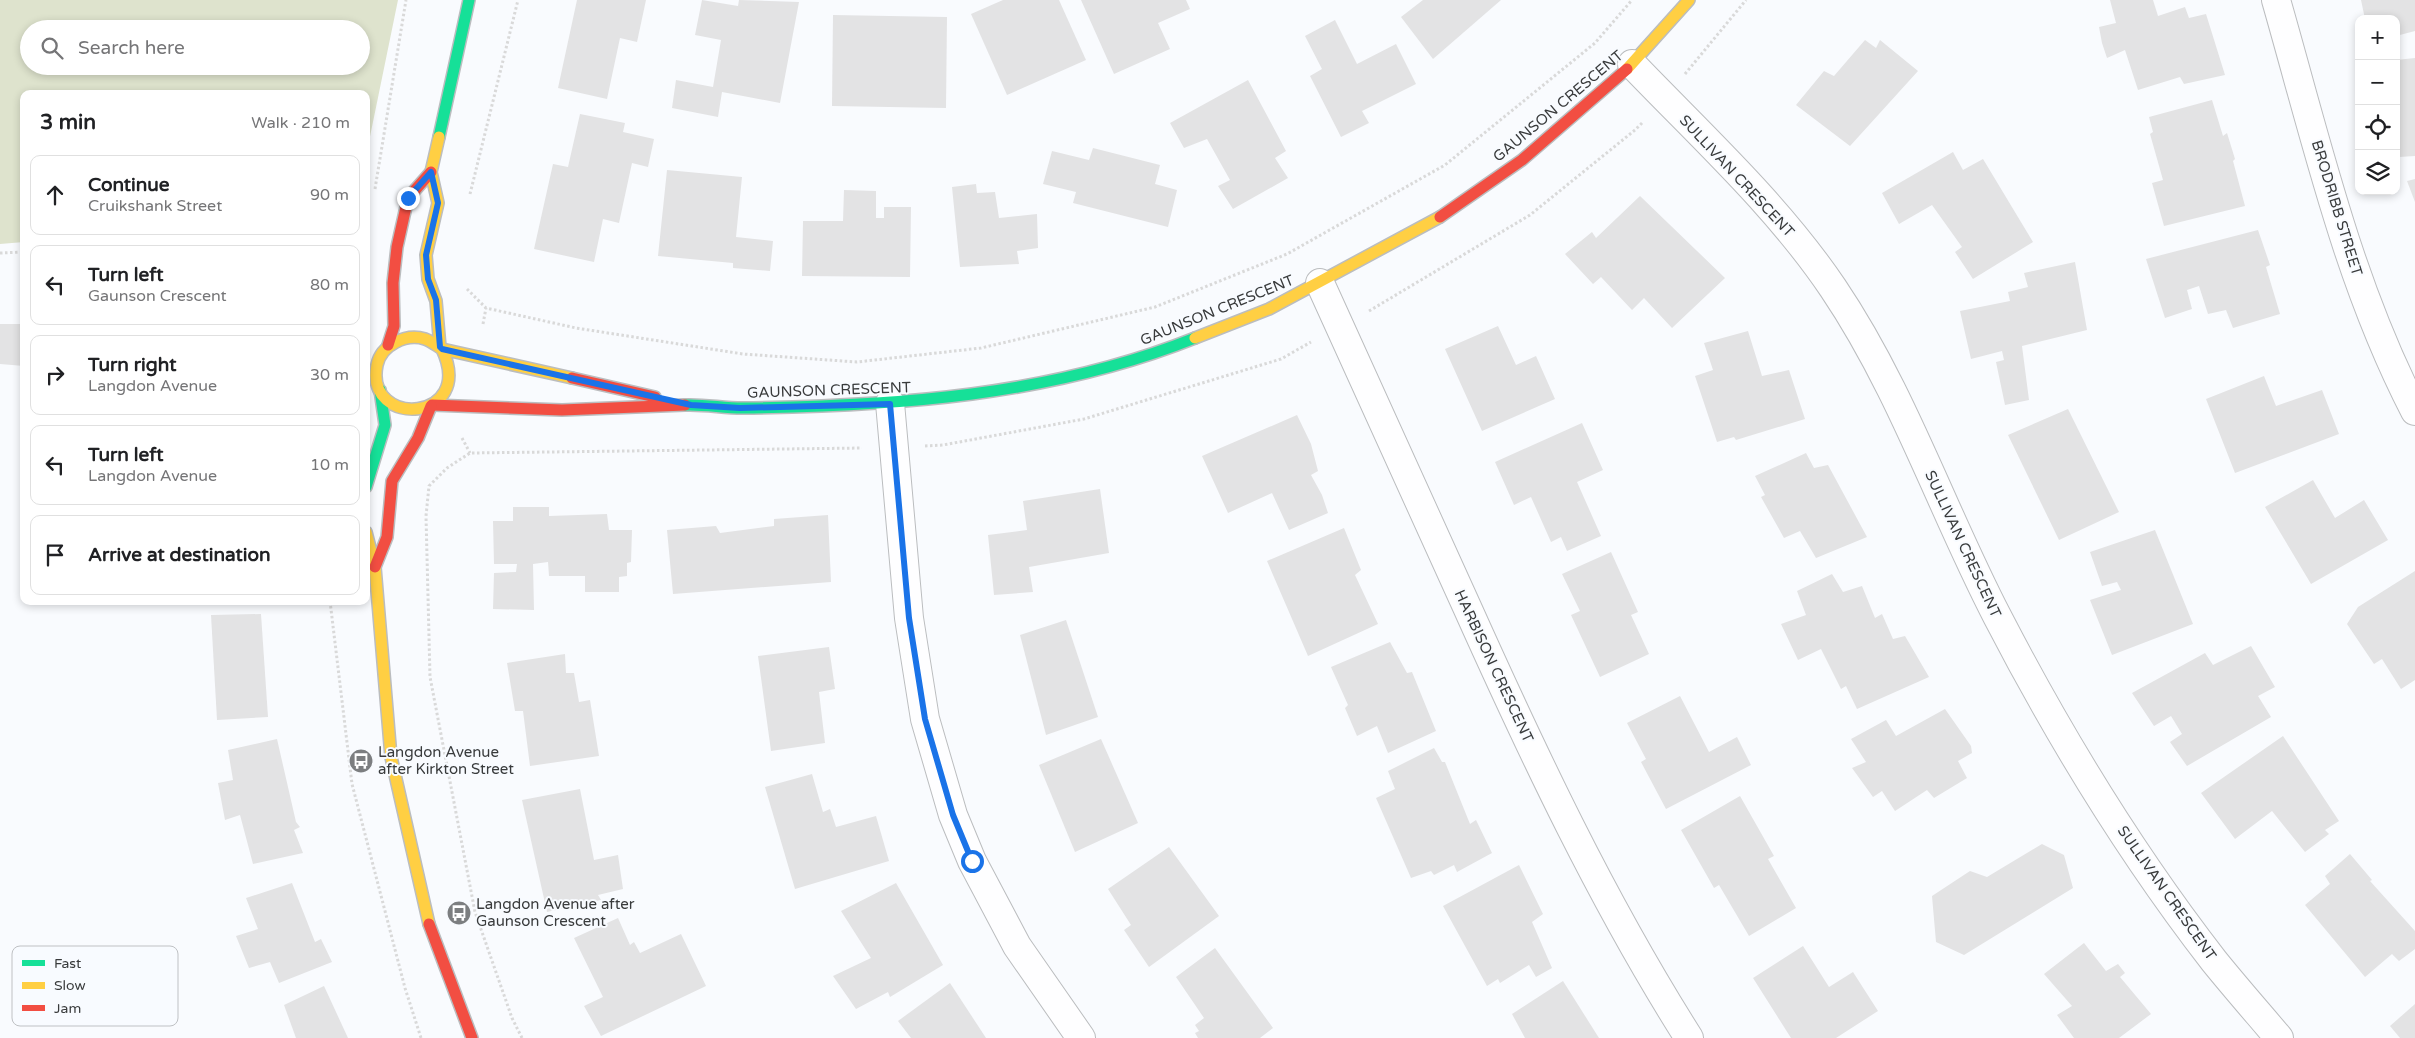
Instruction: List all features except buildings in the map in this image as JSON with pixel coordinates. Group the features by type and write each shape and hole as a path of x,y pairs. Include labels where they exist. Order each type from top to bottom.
{"street":[{"path":"441,348 436,300 423,270 438,203 431,172 469,0"},
{"name":"GAUNSON CRESCENT","path":"432,406 562,410 691,405 740,408 890,404 945,399 1055,381 1163,351 1269,309 1320,283 1451,210 1522,160 1632,64 1688,0"},
{"name":"BRODRIBB STREET","path":"2276,0 2350,258 2398,378 2415,411"},
{"name":"SULLIVAN CRESCENT","path":"1632,64 1777,216 1833,288 1881,368 1996,613 2035,687 2120,828 2214,961 2279,1038"},
{"path":"388,345 394,326 398,271 397,247 408,198 431,172"},
{"name":"HARBISON CRESCENT","path":"1320,283 1524,733 1608,902 1654,983 1689,1038"},
{"path":"375,567 388,537 377,487 384,425 380,390 375,370 379,356 388,345 401,337 416,336 430,339 441,348 449,361 451,376 444,395 432,406 418,438 392,482 377,487"},
{"name":"GAUNSON CRESCENT","path":"441,348 691,405"},
{"path":"380,390 384,398 396,407 410,411 432,406"},
{"path":"890,404 909,618 925,719 953,815 972,861 1017,946 1080,1038"},
{"path":"370,548 375,567 391,757 430,927 472,1038"}],"path":[{"path":"374,194 406,0"},
{"path":"468,203 518,0"},
{"path":"462,283 486,308 576,328 743,354 857,362 981,348 1155,307 1287,254 1445,165 1595,43 1632,0"},
{"path":"1698,58 1746,0"},
{"path":"1378,306 1530,215 1635,130"},
{"path":"0,253 20,252"},
{"path":"943,445 1084,419 1281,359 1310,343"},
{"path":"462,437 470,454"},
{"path":"522,1038 512,1018 475,912 430,677 426,516 429,486 447,468 470,454 864,448"},
{"path":"330,605 352,784 404,988 421,1038"}],"green space":[{"path":"0,0 398,0 370,136 370,90 20,90 20,242 0,244"}],"traffic: fast":[{"path":"439,137 469,0"},
{"path":"685,405 742,408 800,407 915,400 972,394 1029,385 1085,373 1140,358 1195,338"},
{"path":"370,474 385,425 380,390"}],"traffic: slow":[{"path":"1627,69 1689,0"},
{"path":"439,137 431,172 438,203 426,255 428,279 436,301 440,347"},
{"path":"1195,338 1269,309 1440,217"},
{"path":"442,349 449,374 445,392 433,403 418,409 401,408 387,400 377,386 379,358 395,342 410,338 425,339 442,349 572,378"},
{"path":"370,548 375,567 391,757 429,924"}],"traffic: jam":[{"path":"1440,217 1522,160 1627,69"},
{"path":"388,345 394,326 393,283 397,247 408,198 431,172"},
{"path":"572,378 655,397"},
{"path":"432,405 562,410 685,405"},
{"path":"375,567 387,537 392,481 418,438 431,406"},
{"path":"429,924 472,1038"}],"place":[{"name":"Langdon Avenue after Kirkton Street","path":"361,761"},
{"name":"Langdon Avenue after Gaunson Crescent","path":"459,913"}],"route":[{"path":"408,198 431,172 438,203 426,255 428,279 436,300 440,347 442,349 691,405 740,408 890,404 909,618 925,719 953,815 972,861"}]}
